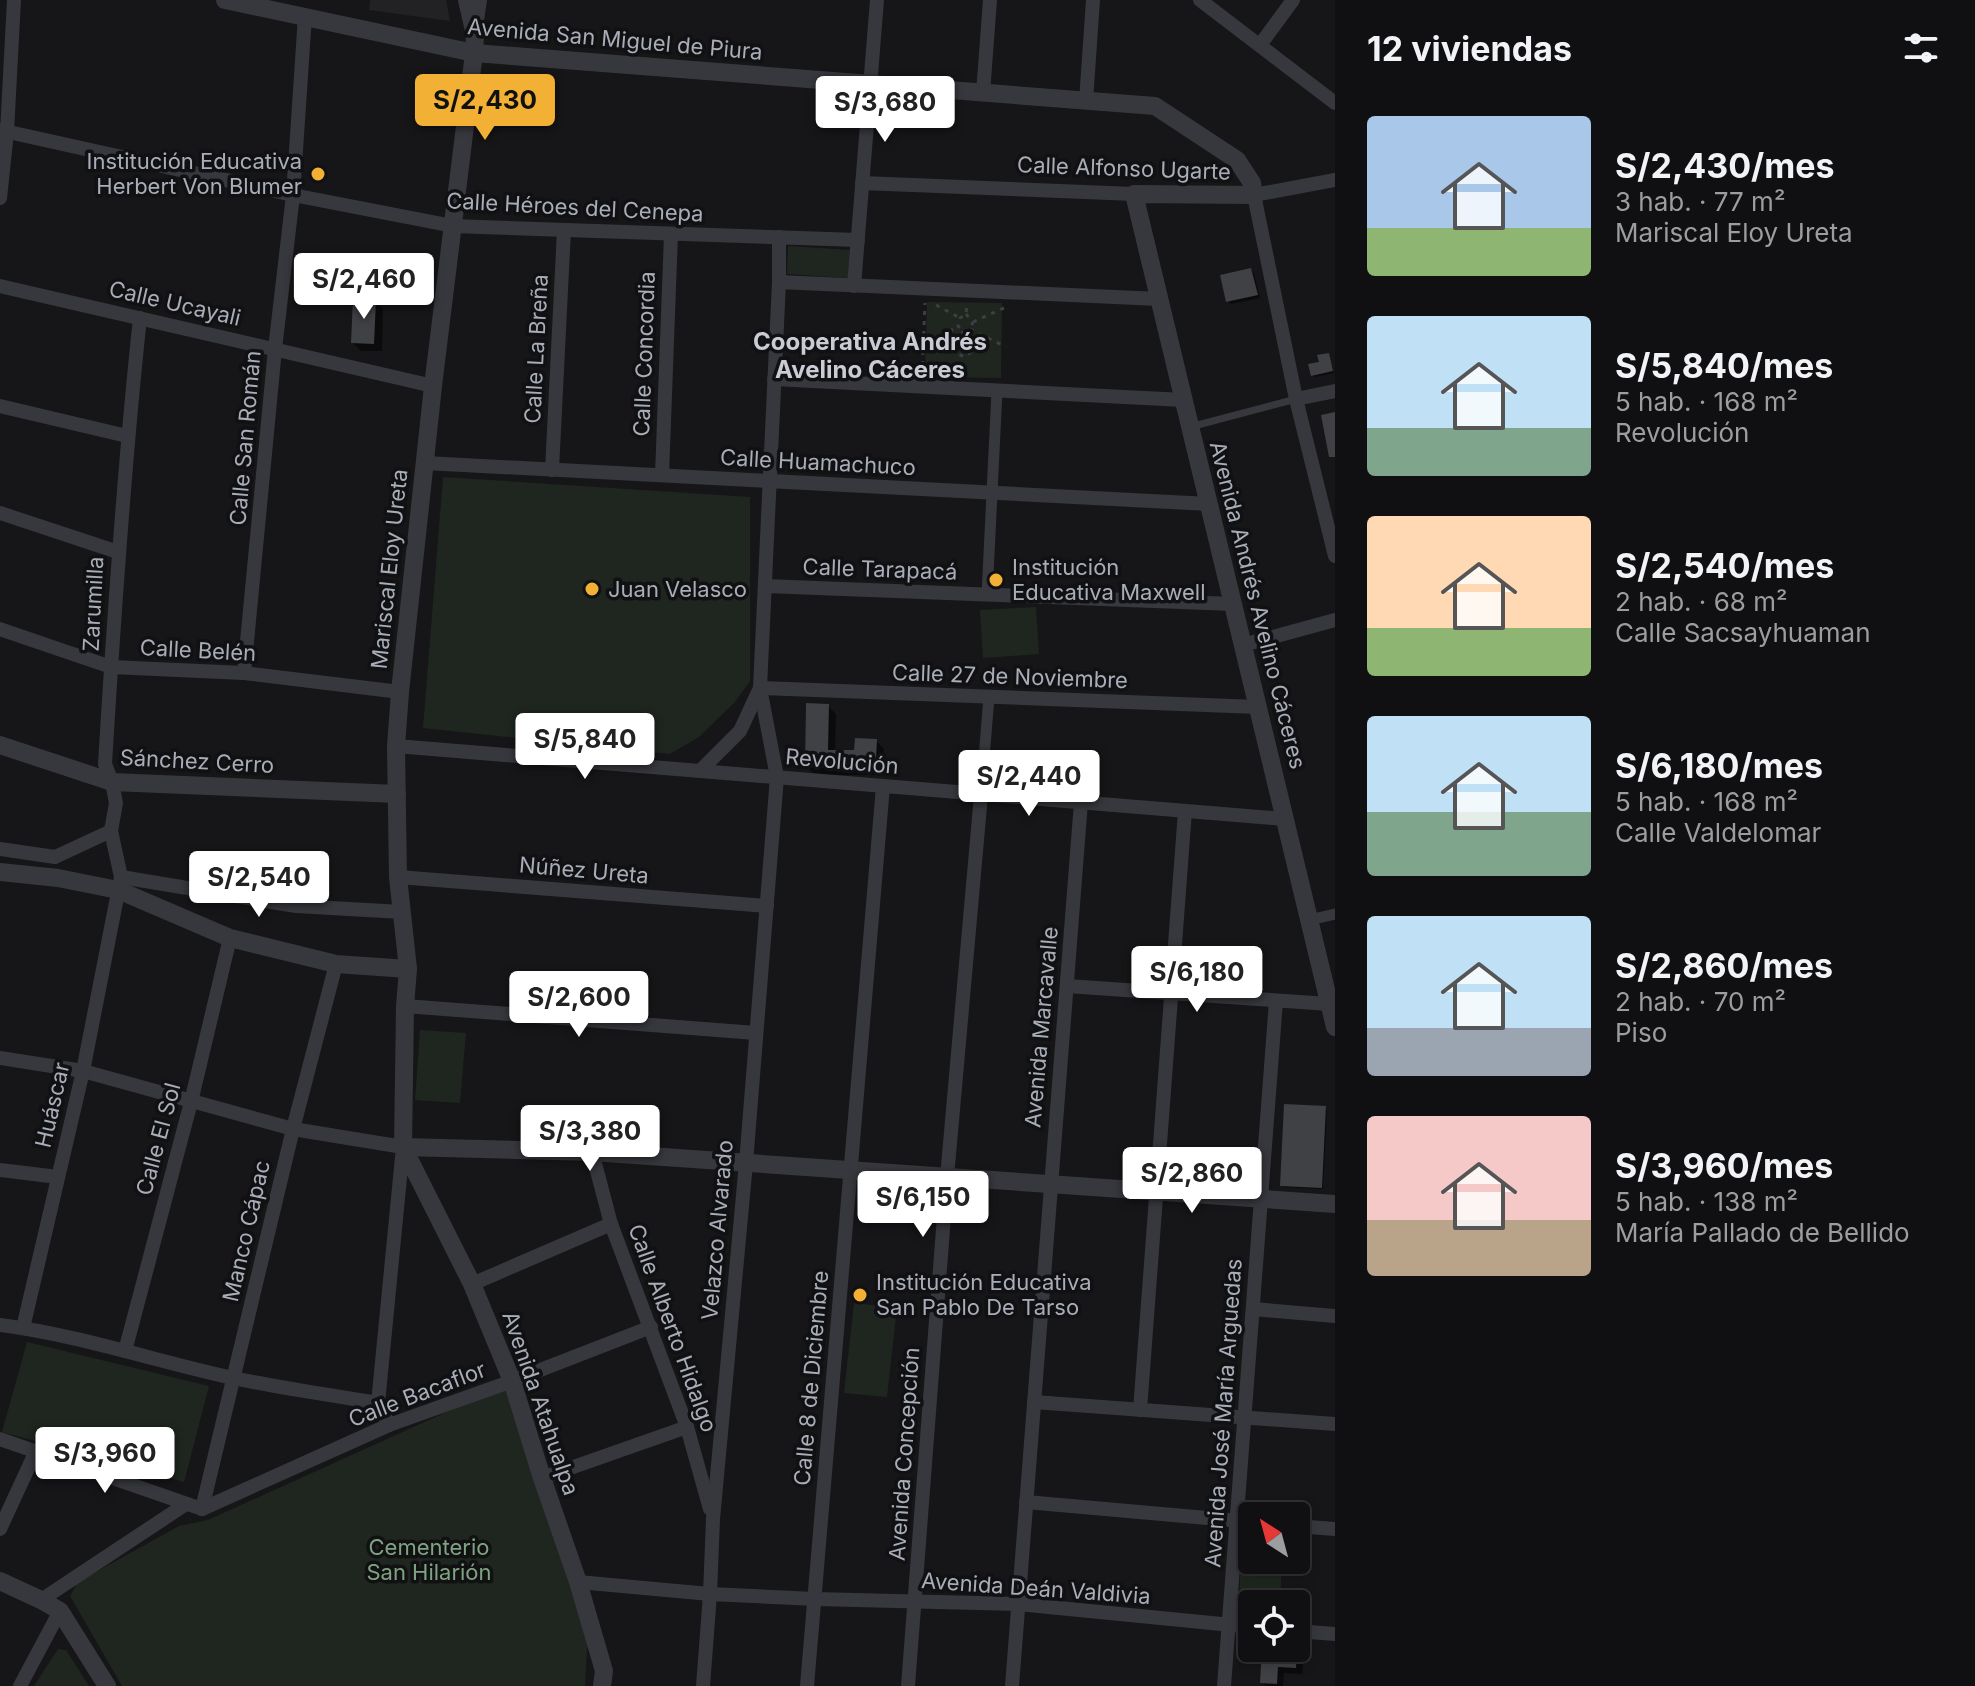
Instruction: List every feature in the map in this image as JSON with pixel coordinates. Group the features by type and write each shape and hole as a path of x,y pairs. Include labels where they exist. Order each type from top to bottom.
{"street":[{"path":"0,198 14,0"},
{"name":"Avenida San Miguel de Piura","path":"225,0 475,44 870,85 1155,106 1237,160 1252,183 1254,195"},
{"name":"Mariscal Eloy Ureta","path":"403,1147 408,969 398,877 396,746 433,386 475,44 467,0"},
{"path":"475,44 480,0"},
{"path":"854,286 877,0"},
{"path":"983,93 990,0"},
{"path":"1086,101 1093,0"},
{"path":"1200,0 1335,103"},
{"path":"1260,45 1293,0"},
{"name":"Calle San Román","path":"244,673 293,195 305,16"},
{"name":"Calle Héroes del Cenepa","path":"4,131 293,195 453,226 858,240"},
{"name":"Calle Alfonso Ugarte","path":"862,183 1134,194 1254,195 1335,180"},
{"name":"Avenida Andrés Avelino Cáceres","path":"1134,194 1335,1027"},
{"path":"1254,195 1296,399 1335,556"},
{"name":"Calle La Breña","path":"552,470 564,230"},
{"name":"Calle Concordia","path":"662,475 671,234"},
{"path":"700,771 740,731 760,688 779,237"},
{"path":"779,282 1159,299"},
{"name":"Calle Ucayali","path":"0,286 433,386"},
{"name":"Zarumilla","path":"119,884 111,831 116,803 105,764 127,436 140,318"},
{"path":"774,379 1184,400"},
{"path":"987,595 997,391"},
{"path":"1296,399 1335,391"},
{"path":"0,406 127,436"},
{"name":"Calle Huamachuco","path":"425,463 1209,504"},
{"path":"0,513 118,552"},
{"name":"Calle Tarapacá","path":"765,586 1233,604"},
{"path":"1243,645 1335,620"},
{"name":"Calle Belén","path":"0,629 111,667 244,673 400,692"},
{"name":"Calle 27 de Noviembre","path":"760,688 1258,707"},
{"name":"Velazco Alvarado","path":"703,1686 713,1519 777,777 760,688"},
{"path":"981,795 989,697"},
{"name":"Sánchez Cerro","path":"0,745 112,782 397,794"},
{"name":"Revolución","path":"396,746 1285,819"},
{"name":"Calle 8 de Diciembre","path":"807,1686 883,786"},
{"name":"Avenida Concepción","path":"908,1686 947,1177 981,795"},
{"name":"Avenida Marcavalle","path":"1012,1686 1081,802"},
{"path":"1140,1410 1185,811"},
{"path":"0,849 55,857 111,831"},
{"path":"55,857 58,878"},
{"path":"0,875 119,884 296,906 402,912"},
{"name":"Núñez Ureta","path":"398,877 767,906"},
{"path":"119,884 230,938 336,964 408,969"},
{"name":"Huáscar","path":"23,1328 83,1071 119,884"},
{"path":"1309,920 1335,914"},
{"name":"Calle El Sol","path":"125,1351 191,1102 230,938"},
{"name":"Manco Cápac","path":"202,1509 336,964"},
{"path":"1067,986 1330,1004"},
{"name":"Avenida José María Arguedas","path":"1244,1502 1245,1417 1276,1001"},
{"path":"405,1006 756,1033"},
{"path":"0,1058 83,1071 293,1129 403,1147 592,1152 1335,1204"},
{"path":"389,1425 378,1403 403,1147"},
{"name":"Avenida Atahualpa","path":"403,1147 472,1284 512,1381 578,1582 604,1671 602,1686"},
{"name":"Calle Alberto Hidalgo","path":"592,1152 611,1224 687,1427 713,1519"},
{"path":"0,1170 58,1177"},
{"path":"472,1284 611,1224"},
{"path":"1253,1309 1335,1316"},
{"path":"0,1325 234,1378 378,1403"},
{"name":"Calle Bacaflor","path":"202,1509 389,1425 651,1327"},
{"path":"1034,1402 1335,1424"},
{"path":"542,1478 687,1427"},
{"path":"0,1439 202,1509"},
{"path":"0,1529 36,1451"},
{"path":"1026,1502 1238,1520"},
{"path":"41,1600 186,1504"},
{"path":"1310,1527 1335,1529"},
{"name":"Avenida José María Arguedas","path":"1224,1686 1238,1562"},
{"path":"0,1581 60,1611 107,1686"},
{"name":"Avenida Deán Valdivia","path":"578,1582 710,1594 1018,1604 1238,1625"},
{"path":"20,1686 60,1611"},
{"path":"1310,1632 1335,1634"}],"lane":[{"path":"1190,427 1296,399"}],"path":[{"path":"968,290 966,314 973,322"},
{"path":"922,387 926,299 960,318"},
{"path":"970,329 973,322 1008,306"},
{"path":"924,347 958,326 960,318 966,314"},
{"path":"958,326 963,331"},
{"path":"963,331 970,329 1006,347"},
{"path":"962,338 973,345 964,357 955,352 963,331"}],"shaded area":[{"path":"370,0 446,0 450,21 369,10"}],"green space":[{"path":"788,246 850,250 848,278 787,274"},
{"path":"927,302 1002,303 1001,378 925,377"},
{"name":"Juan Velasco","path":"443,477 750,497 750,681 735,702 699,737 670,754 423,728"},
{"path":"1036,607 1039,654 983,658 980,610"},
{"path":"420,1030 466,1033 460,1103 415,1100"},
{"path":"854,1303 897,1308 887,1397 844,1393"},
{"path":"27,1342 209,1386 184,1482 2,1432"},
{"name":"Cementerio San Hilarión","path":"504,1386 588,1631 585,1686 122,1686 70,1596 78,1582 179,1526 208,1520"},
{"path":"1240,1574 1281,1574 1281,1590 1240,1590"},
{"path":"58,1649 66,1650 89,1686 34,1686"}],"building":[{"path":"1251,268 1258,295 1226,302 1220,275"},
{"path":"353,299 376,299 374,344 351,343"},
{"path":"1329,353 1333,371 1311,376 1308,364 1319,362 1317,355"},
{"path":"1335,412 1335,457 1329,457 1321,415"},
{"path":"806,703 829,704 828,750 854,750 855,738 877,739 876,760 869,760 869,768 805,767"},
{"path":"1284,1104 1326,1106 1322,1188 1280,1186"},
{"path":"1261,1662 1296,1662 1296,1668 1278,1667 1277,1684 1260,1683"}],"place":[{"name":"Institución Educativa Herbert Von Blumer","path":"318,174"},
{"name":"Institución Educativa Maxwell","path":"996,580"},
{"name":"Juan Velasco","path":"592,589"},
{"name":"Institución Educativa San Pablo De Tarso","path":"860,1295"}],"district":[{"name":"Cooperativa Andrés Avelino Cáceres","path":"870,356"}]}
